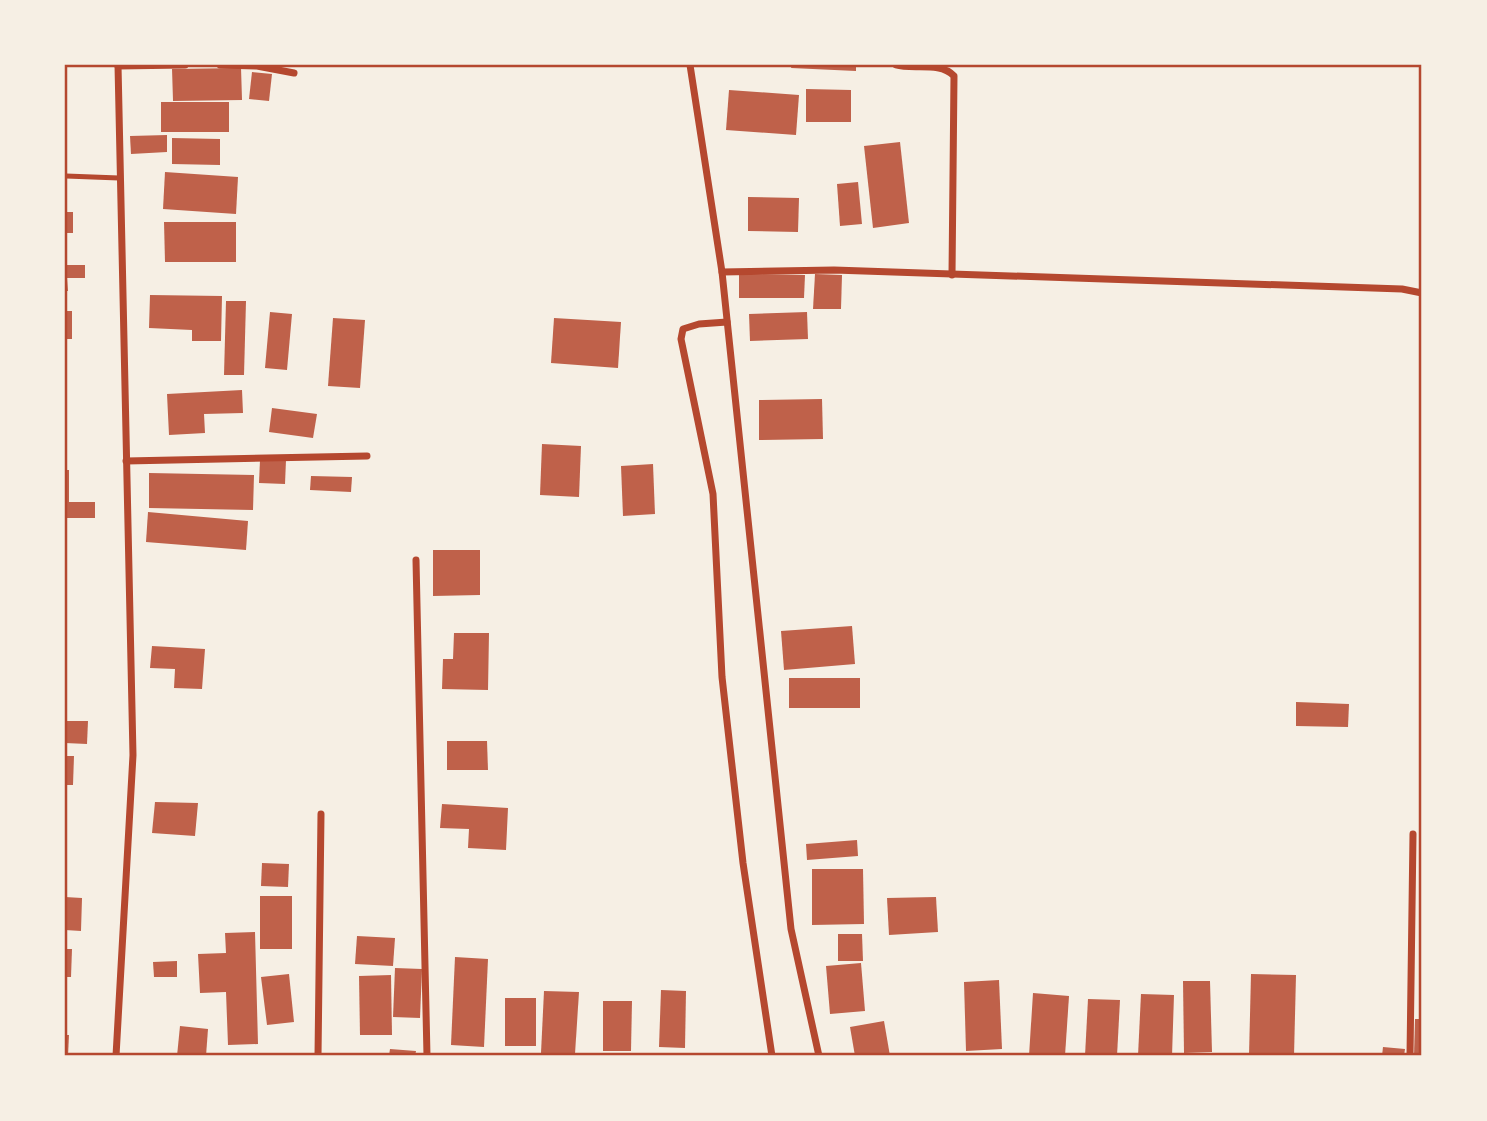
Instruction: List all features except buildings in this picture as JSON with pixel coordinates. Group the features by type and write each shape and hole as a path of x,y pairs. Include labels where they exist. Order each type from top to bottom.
{"street":[{"path":"116,1056 133,755 118,65 185,65"},
{"path":"220,65 257,66 294,73"},
{"path":"691,65 722,272 791,929 819,1056"},
{"path":"896,65 938,68 948,70 954,76 952,275"},
{"path":"722,272 834,270 1402,289 1422,293"},
{"path":"727,322 699,324 682,329 681,339 713,494 722,677 743,863 772,1056"},
{"path":"126,461 367,456"},
{"path":"416,561 427,1056"},
{"path":"318,1056 321,814"},
{"path":"1410,1056 1413,834"}],"lane":[{"path":"66,176 119,178"}]}
